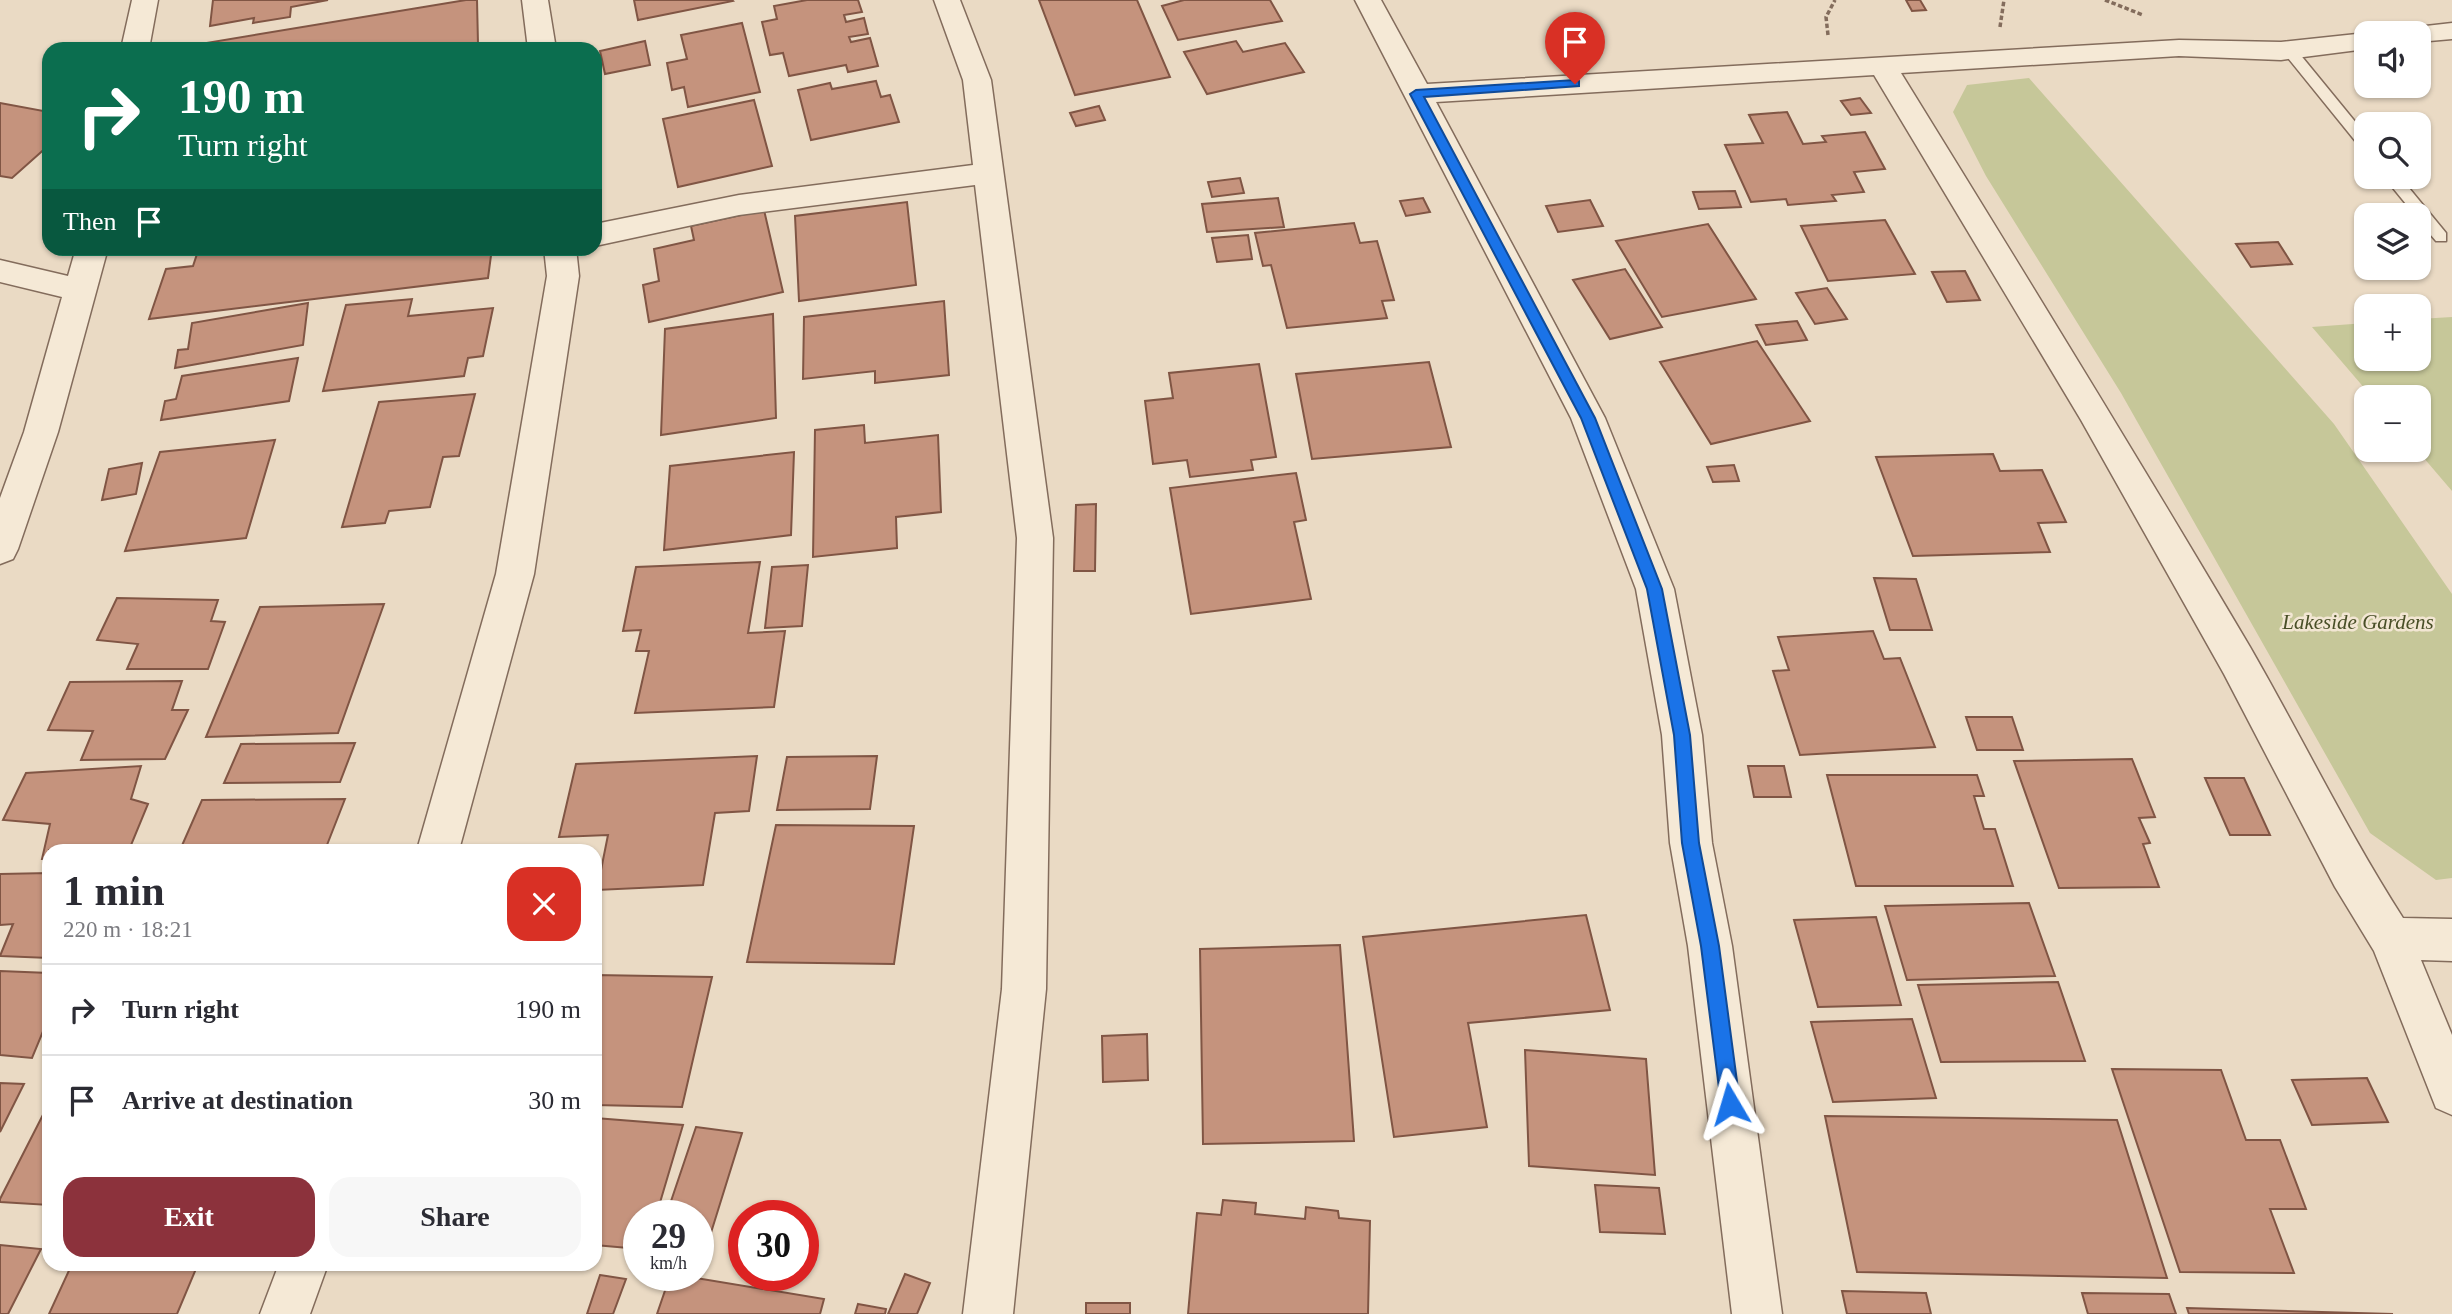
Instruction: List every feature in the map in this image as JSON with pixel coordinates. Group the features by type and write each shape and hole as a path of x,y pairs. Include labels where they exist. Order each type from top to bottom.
{"street":[{"path":"136,42 145,0"},
{"path":"536,0 541,42"},
{"path":"947,0 977,80 1035,538 1024,989 988,1314"},
{"path":"1368,0 1588,418 1655,589 1682,735 1690,843 1710,946 1757,1314"},
{"path":"2431,33 2452,31"},
{"path":"1416,94 2179,48 2289,50 2354,42"},
{"path":"1883,67 2100,423 2245,674 2350,873 2391,939 2452,1092"},
{"path":"602,233 739,205 989,173"},
{"path":"0,549 41,432 90,256"},
{"path":"440,844 515,574 563,276 561,256"},
{"path":"0,271 82,290"},
{"path":"2391,939 2452,940"},
{"path":"285,1314 301,1271"}],"lane":[{"path":"2289,50 2354,130"},
{"path":"2402,189 2441,237"}],"green space":[{"name":"Lakeside Gardens","path":"2029,78 2334,424 2354,453 2354,462 2360,462 2452,594 2452,878 2436,880 2370,833 2121,393 1986,176 1953,112 1967,85"},
{"path":"2452,317 2452,491 2427,462 2431,462 2431,385 2362,385 2312,327 2354,324 2354,371 2431,371 2431,318"}],"building":[{"path":"213,0 328,0 291,7 290,17 253,23 254,18 210,26"},
{"path":"466,0 477,0 478,42 212,42"},
{"path":"634,0 732,0 733,1 638,20"},
{"path":"807,0 858,0 862,12 844,15 846,22 864,18 868,34 849,37 851,42 870,38 878,66 848,72 846,65 789,76 783,53 770,55 762,22 777,19 774,6"},
{"path":"1039,0 1137,0 1170,77 1075,95"},
{"path":"1184,0 1270,0 1282,21 1178,40 1162,6"},
{"path":"1906,0 1920,0 1926,10 1912,11"},
{"path":"742,23 760,92 688,107 684,87 672,90 667,63 687,59 681,35"},
{"path":"645,41 650,65 605,74 602,51"},
{"path":"1236,41 1243,52 1285,43 1304,72 1207,94 1184,52"},
{"path":"876,81 881,97 890,95 899,122 811,140 798,90 830,83 832,89"},
{"path":"1860,98 1871,113 1851,115 1841,101"},
{"path":"754,100 772,166 678,187 663,119"},
{"path":"0,103 42,111 42,151 12,178 0,176"},
{"path":"1099,106 1105,120 1076,126 1070,113"},
{"path":"1787,112 1803,144 1826,142 1822,136 1865,132 1885,169 1854,172 1864,192 1832,195 1836,201 1788,205 1786,199 1751,202 1725,145 1763,143 1749,115"},
{"path":"1240,178 1244,193 1212,197 1208,182"},
{"path":"1735,191 1741,207 1699,209 1693,192"},
{"path":"1278,198 1284,227 1207,232 1202,204"},
{"path":"1423,198 1430,212 1406,216 1400,201"},
{"path":"1590,200 1603,226 1558,232 1546,206"},
{"path":"907,202 916,285 799,301 795,216"},
{"path":"764,210 783,292 649,322 643,285 659,281 654,249 694,240 691,226"},
{"path":"1885,220 1915,274 1828,281 1801,226"},
{"path":"1354,223 1360,243 1377,241 1394,300 1382,301 1387,318 1287,328 1271,265 1263,266 1255,233"},
{"path":"1708,224 1756,299 1662,317 1616,241"},
{"path":"1248,235 1252,259 1217,262 1212,238"},
{"path":"2278,242 2292,264 2251,267 2236,244"},
{"path":"196,256 491,256 488,278 149,319 166,269 193,266"},
{"path":"1625,269 1662,327 1610,339 1573,280"},
{"path":"1965,271 1980,300 1947,302 1932,272"},
{"path":"1827,288 1847,319 1815,324 1796,293"},
{"path":"412,299 408,316 493,308 483,356 468,358 464,376 323,391 346,305"},
{"path":"944,301 949,375 875,383 875,371 803,379 804,317"},
{"path":"308,303 303,345 175,368 178,350 188,349 192,323"},
{"path":"773,314 776,418 661,435 665,329"},
{"path":"1797,321 1807,340 1766,345 1756,325"},
{"path":"1757,341 1810,421 1711,444 1660,362"},
{"path":"298,358 289,401 161,420 165,401 176,399 182,376"},
{"path":"1429,362 1451,447 1312,459 1296,374"},
{"path":"1259,364 1276,457 1251,460 1253,470 1190,477 1187,460 1153,464 1145,401 1173,398 1169,373"},
{"path":"475,394 459,456 443,457 430,507 389,511 385,523 342,527 379,402"},
{"path":"864,425 865,443 938,435 941,512 896,517 897,548 813,557 815,430"},
{"path":"275,440 246,538 125,551 160,452"},
{"path":"794,452 791,535 664,550 670,466"},
{"path":"1993,454 2000,471 2042,470 2066,522 2038,523 2050,552 1913,556 1876,457"},
{"path":"142,463 136,494 102,500 109,469"},
{"path":"1734,465 1739,481 1713,482 1707,467"},
{"path":"1296,473 1306,520 1294,522 1311,599 1191,614 1170,488"},
{"path":"1096,504 1095,571 1074,571 1076,505"},
{"path":"760,562 748,633 785,631 774,707 635,713 649,651 636,651 641,630 623,631 636,567"},
{"path":"808,565 802,626 765,628 772,567"},
{"path":"1874,578 1916,579 1932,630 1890,630"},
{"path":"117,598 218,600 211,621 225,622 208,669 127,669 138,644 97,640"},
{"path":"384,604 338,733 206,737 260,607"},
{"path":"1873,631 1884,659 1900,658 1935,747 1800,755 1773,671 1789,670 1778,637"},
{"path":"182,681 172,710 188,710 165,759 81,760 93,731 48,730 70,682"},
{"path":"1966,717 2012,717 2023,750 1977,750"},
{"path":"355,743 340,782 224,783 241,744"},
{"path":"757,756 749,811 715,813 703,885 602,890 602,865 608,835 559,837 576,764"},
{"path":"877,756 870,809 777,810 787,757"},
{"path":"2132,759 2155,817 2139,818 2150,843 2143,844 2159,887 2059,888 2014,761"},
{"path":"141,766 131,799 148,804 131,844 45,844 50,824 3,820 26,773"},
{"path":"1748,766 1784,766 1791,797 1754,797"},
{"path":"1827,775 1977,775 1984,796 1974,796 1984,829 1995,829 2013,886 1856,886"},
{"path":"2205,778 2244,778 2270,835 2230,835"},
{"path":"345,799 327,844 183,844 202,800"},
{"path":"776,825 914,826 894,964 747,962"},
{"path":"42,873 42,958 0,956 13,924 0,925 0,874"},
{"path":"2029,903 2055,976 1907,980 1885,906"},
{"path":"1586,915 1610,1010 1468,1023 1487,1127 1394,1137 1363,937"},
{"path":"1876,917 1901,1005 1818,1007 1794,920"},
{"path":"1340,945 1354,1141 1203,1144 1200,949"},
{"path":"0,971 42,973 42,1034 32,1058 0,1055"},
{"path":"602,975 712,977 682,1107 602,1105"},
{"path":"2058,982 2085,1061 1941,1062 1918,985"},
{"path":"1912,1019 1936,1098 1833,1102 1811,1022"},
{"path":"1147,1034 1148,1080 1103,1082 1102,1036"},
{"path":"1525,1050 1646,1059 1655,1175 1529,1166"},
{"path":"2112,1069 2221,1070 2246,1140 2280,1140 2306,1209 2270,1209 2294,1273 2180,1272"},
{"path":"2367,1078 2388,1122 2312,1125 2292,1080"},
{"path":"0,1083 24,1084 0,1132"},
{"path":"1825,1116 2117,1120 2167,1278 1857,1272"},
{"path":"42,1117 42,1205 0,1202"},
{"path":"602,1119 683,1125 661,1200 623,1200 623,1248 602,1246"},
{"path":"696,1127 742,1133 714,1223 714,1200 671,1200"},
{"path":"1595,1185 1659,1188 1665,1234 1600,1232"},
{"path":"1223,1200 1256,1203 1255,1214 1305,1219 1306,1207 1338,1211 1339,1218 1370,1221 1368,1314 1188,1314 1197,1213 1221,1215"},
{"path":"0,1245 41,1249 8,1314 0,1314"},
{"path":"69,1271 195,1271 177,1314 49,1314"},
{"path":"905,1274 930,1283 917,1314 888,1314"},
{"path":"600,1275 623,1279 623,1287 613,1314 587,1314"},
{"path":"714,1281 728,1283 728,1291 775,1291 824,1299 820,1314 657,1314 665,1291 714,1291"},
{"path":"1842,1291 1926,1293 1931,1314 1847,1314"},
{"path":"2082,1293 2169,1294 2176,1314 2088,1314"},
{"path":"1086,1303 1130,1303 1130,1314 1086,1314"},
{"path":"858,1304 886,1309 885,1314 855,1314"},
{"path":"2187,1308 2393,1314 2189,1314"}],"route":[{"path":"1575,84 1416,94 1588,418 1655,589 1682,735 1690,843 1710,946 1730,1104"}]}
